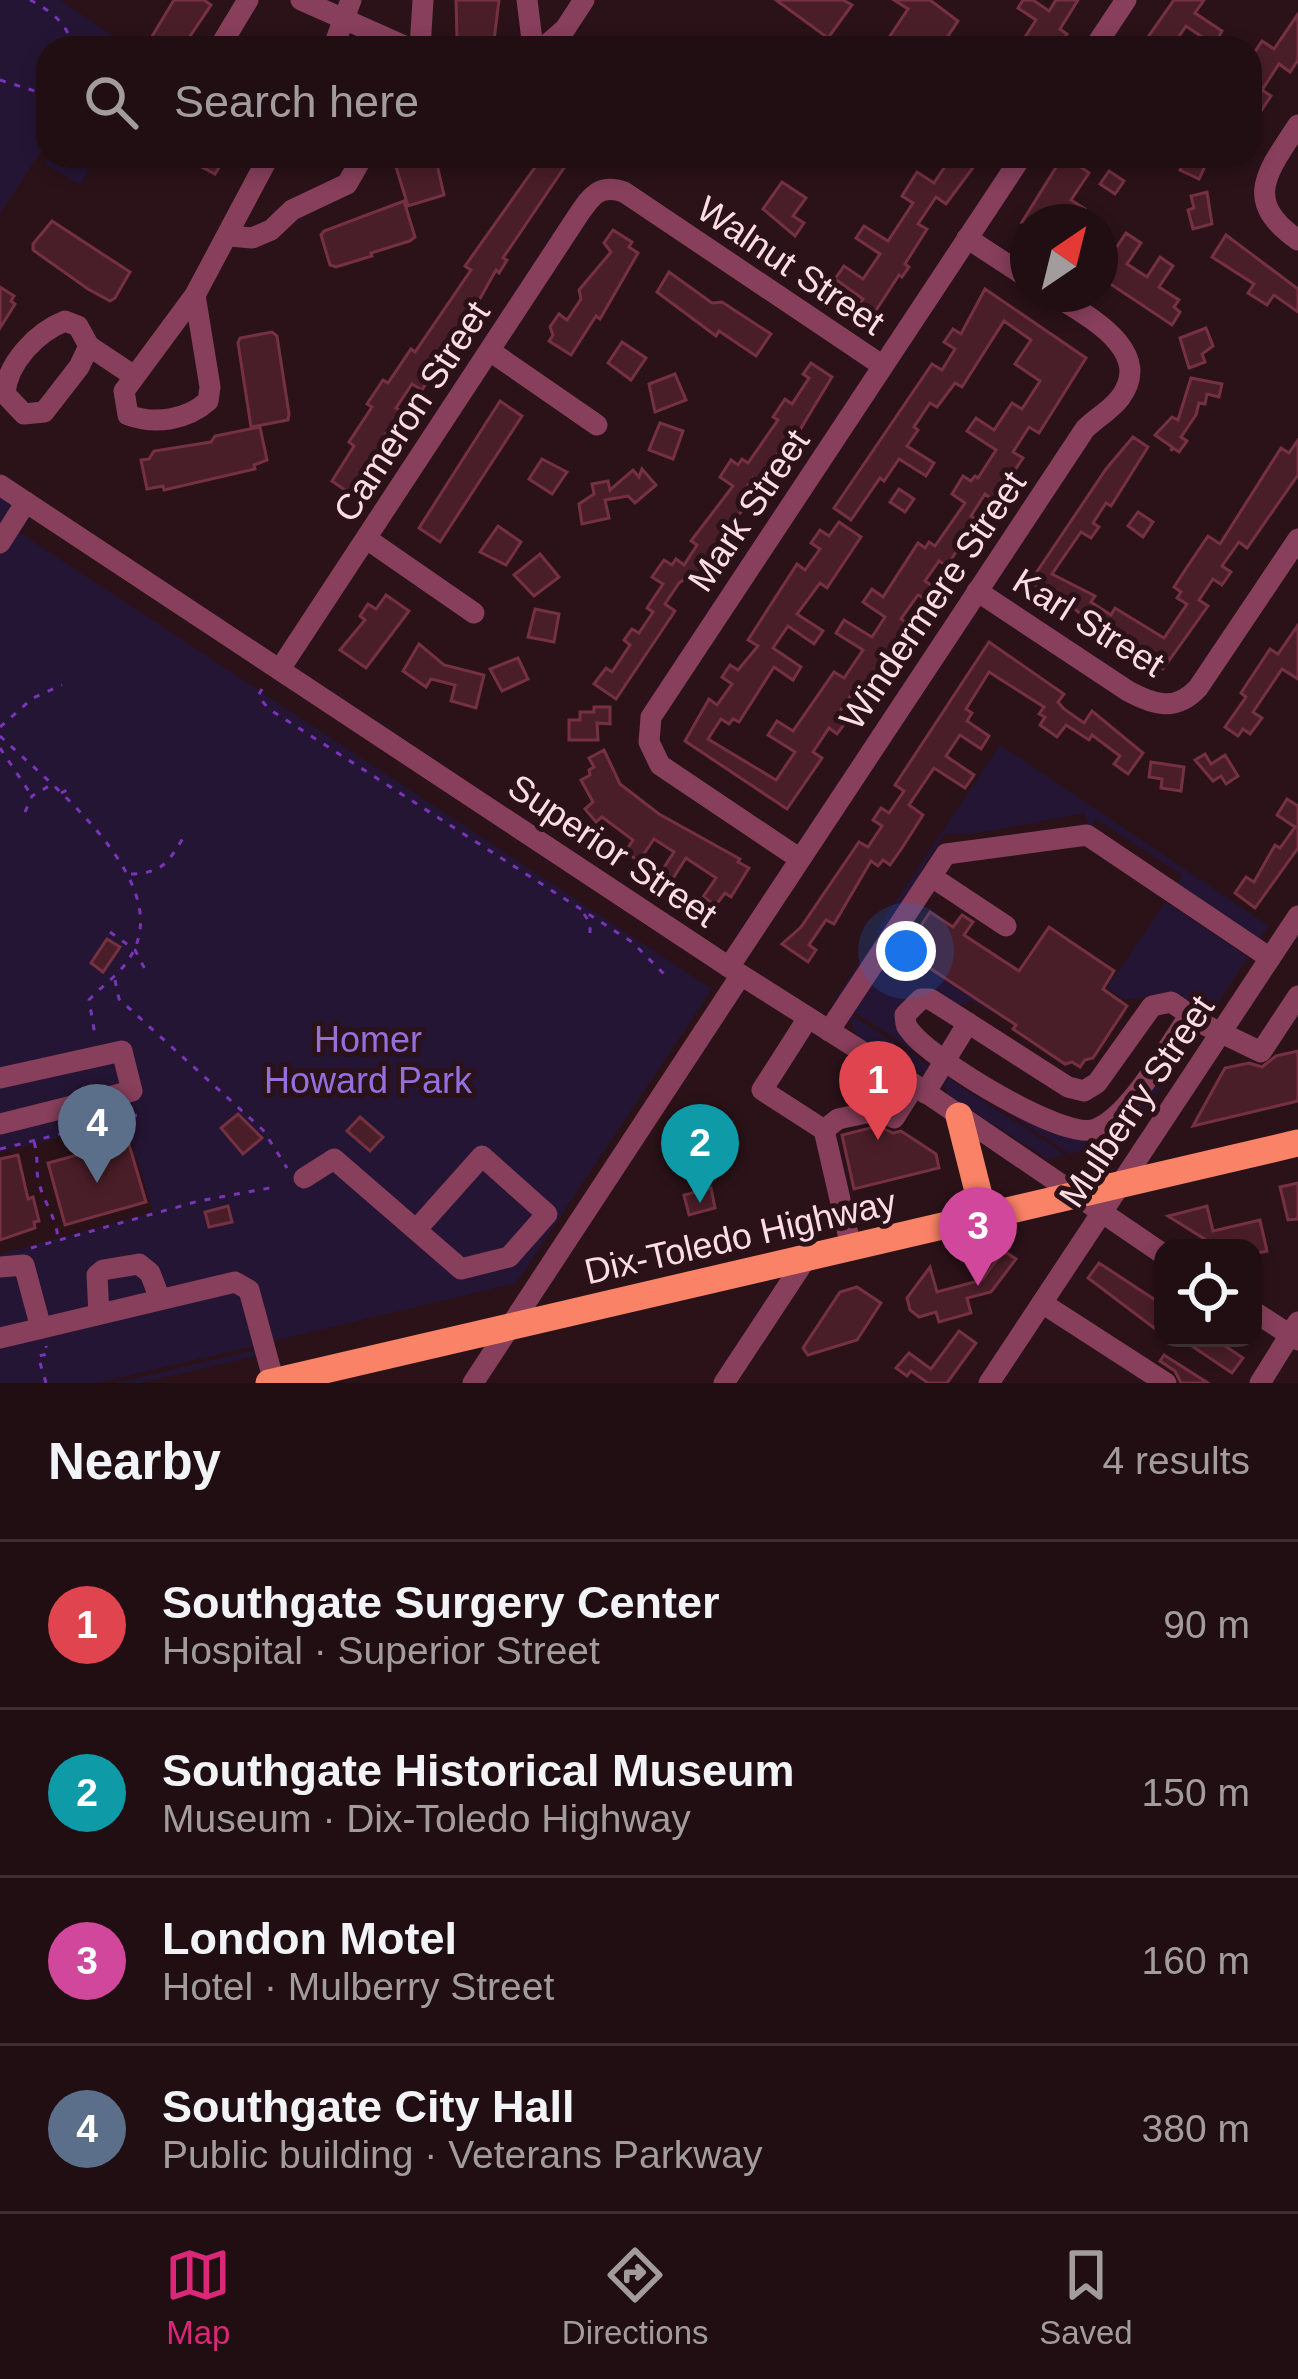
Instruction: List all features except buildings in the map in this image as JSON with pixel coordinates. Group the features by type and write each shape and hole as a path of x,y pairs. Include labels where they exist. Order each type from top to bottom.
{"main road":[{"path":"959,1116 984,1215"},
{"name":"Dix-Toledo Highway","path":"272,1382 1298,1143"}],"street":[{"path":"226,36 248,0"},
{"path":"302,0 348,11 390,36"},
{"path":"421,36 423,0"},
{"path":"527,0 532,36"},
{"path":"557,36 584,0"},
{"path":"1102,36 1126,0"},
{"path":"1298,125 1268,172 1263,197 1280,227 1298,240"},
{"path":"195,295 208,400 192,413 154,422 128,415 124,392 195,295 263,168"},
{"path":"230,236 252,238 271,230 292,210 347,184 356,168"},
{"name":"Mark Street","path":"800,860 660,765 649,742 651,717 1014,168"},
{"name":"Cameron Street","path":"280,669 598,191"},
{"name":"Walnut Street","path":"598,191 624,192 883,366"},
{"path":"968,238 1010,266"},
{"name":"Windermere Street","path":"473,1383 735,971 800,860 1085,429 1123,395 1129,361 1112,334 1080,312"},
{"path":"89,346 44,412 24,414 12,405 5,394 6,378 31,345 65,321 78,326 89,346 134,376"},
{"path":"490,351 597,425"},
{"name":"Superior Street","path":"0,485 920,1089 1154,1248"},
{"path":"0,542 26,502"},
{"path":"367,539 474,613"},
{"name":"Karl Street","path":"977,592 1128,691 1168,705 1198,688 1298,539"},
{"path":"829,1031 946,854 1087,835 1283,952"},
{"path":"932,877 1006,926"},
{"name":"Mulberry Street","path":"989,1383 1221,1032 1283,952 1298,916"},
{"path":"1073,1131 1070,1112 1083,1088 1152,1006 1171,1002 1261,1052 1289,1024 1298,996"},
{"path":"1111,1119 1083,1088 930,999 910,1006 905,1015 914,1036 946,1059 1027,1112 1073,1131 1101,1127 1111,1119 1127,1104 1190,1015"},
{"path":"808,1018 762,1090 824,1130 850,1247"},
{"path":"824,1130 838,1119 880,1110 894,1118 946,1059 968,1022"},
{"path":"0,1078 122,1051 132,1090 0,1124"},
{"path":"296,1174 334,1159 461,1269 509,1257 547,1214 482,1156 416,1230"},
{"path":"543,1218 569,1235"},
{"path":"516,1250 544,1274"},
{"path":"724,1383 806,1257"},
{"path":"99,1314 97,1275 128,1264 139,1264 150,1273 160,1299"},
{"path":"0,1267 24,1265 40,1328"},
{"path":"1,1336 235,1282 249,1290 272,1382"},
{"path":"1042,1303 1166,1383"},
{"path":"1260,1383 1295,1332 1262,1316"}],"path":[{"path":"30,0 57,18 69,36"},
{"path":"0,80 36,91"},
{"path":"0,727 34,698 62,685"},
{"path":"262,689 258,696 269,709 614,930 668,977"},
{"path":"0,736 122,860 130,874 143,917 135,950 116,978 89,1000 95,1035"},
{"path":"0,748 32,796"},
{"path":"392,790 399,779"},
{"path":"26,812 32,796 51,785"},
{"path":"59,794 73,787"},
{"path":"130,874 165,868 183,838"},
{"path":"483,847 489,838"},
{"path":"583,912 590,933"},
{"path":"614,930 618,923"},
{"path":"110,932 135,950 148,975"},
{"path":"116,978 119,999 262,1130 296,1174"},
{"path":"0,1149 145,1113"},
{"path":"33,1141 40,1160 38,1182 50,1204 58,1240"},
{"path":"20,1251 199,1201 275,1186"},
{"path":"40,1360 46,1383"}],"green space":[{"path":"0,0 60,0 113,36 36,36 36,159 0,213"},
{"path":"52,168 90,168 80,185"},
{"name":"Homer Howard Park","path":"0,487 34,510 20,533 712,989 516,1283 98,1383 0,1383 0,1254 153,1212 126,1122 0,1152"},
{"path":"1000,745 1269,926 1257,942 1175,888 1182,875 1096,819 1089,829 1085,813 973,834 945,834 921,871 918,885 839,1001 835,999"},
{"path":"1166,902 1248,957 1207,1019 1165,994 1124,1000 1107,988"},
{"path":"895,950 1005,1019 971,1001 956,1007 904,1003 933,1064 852,1010"},
{"path":"850,1014 932,1067 924,1073 914,1072 873,1048 856,1033"},
{"path":"1190,1027 1199,1031 1126,1141 1100,1148 1098,1134"},
{"path":"948,1073 1090,1135 1093,1149 1070,1154"},
{"path":"945,1076 1066,1155 1047,1159 948,1095"},
{"path":"255,1350 256,1356 141,1383 115,1383"}],"place":[{"name":"Southgate Surgery Center","path":"878,1140"},
{"name":"Southgate City Hall","path":"97,1183"},
{"name":"Southgate Historical Museum","path":"700,1203"},
{"name":"London Motel","path":"978,1286"}]}
